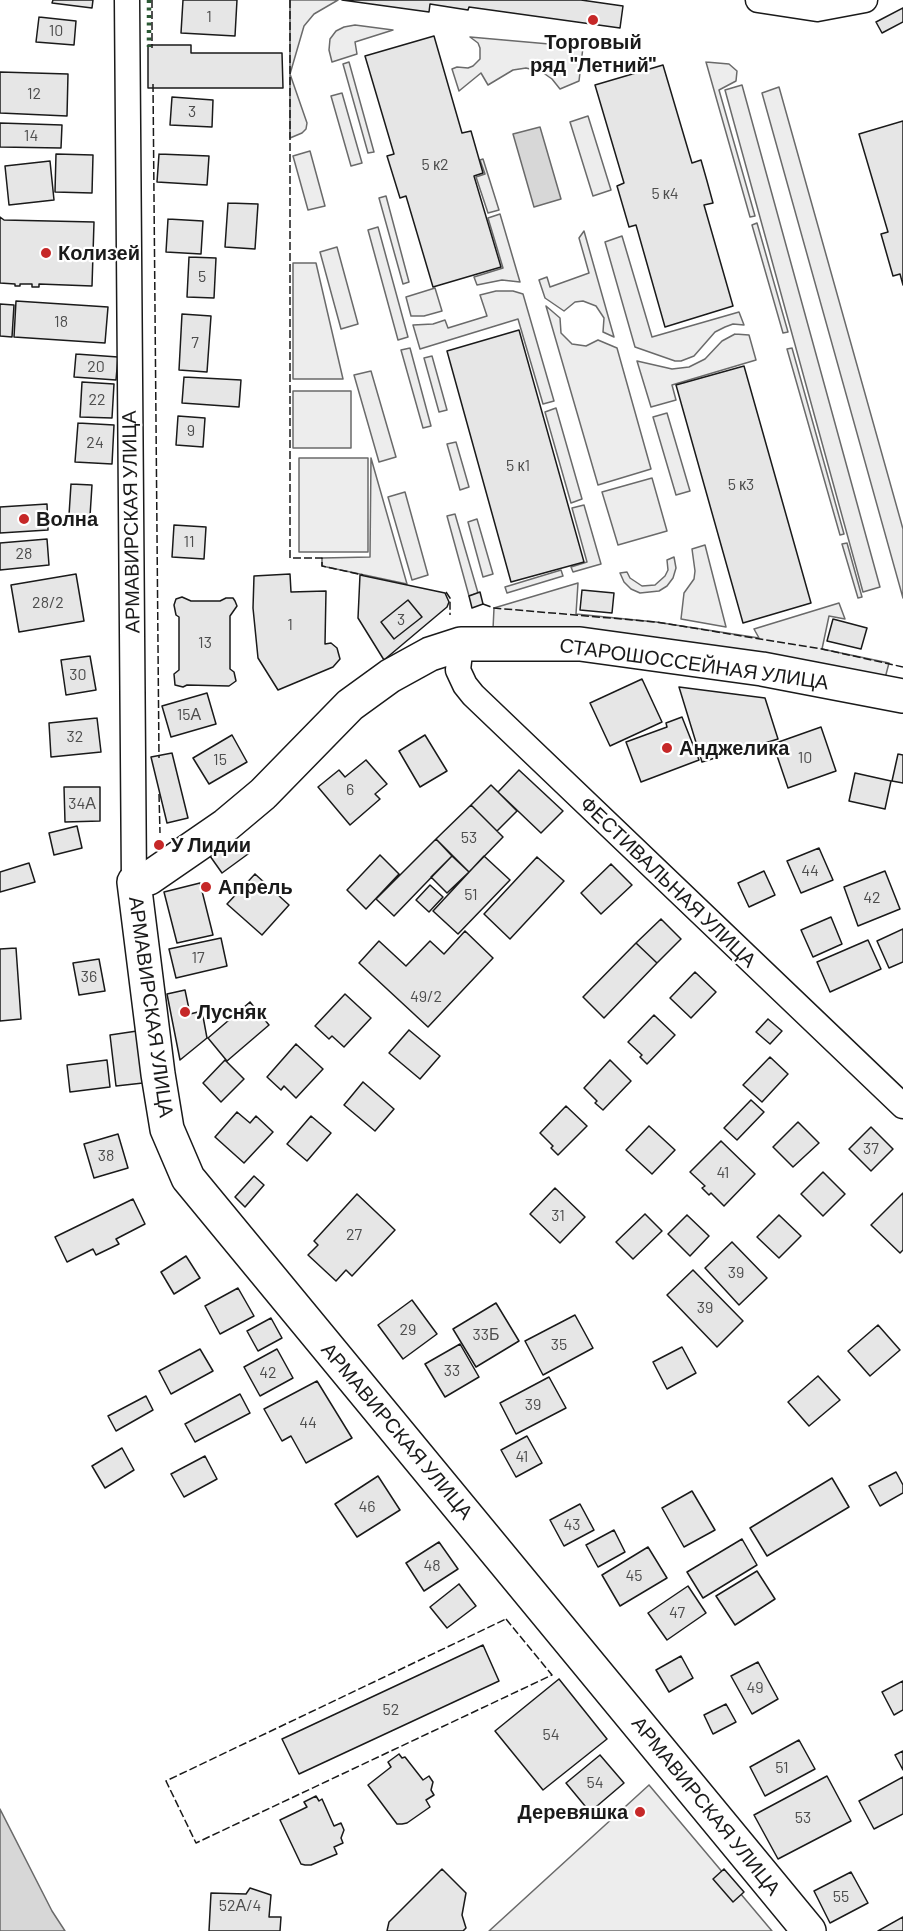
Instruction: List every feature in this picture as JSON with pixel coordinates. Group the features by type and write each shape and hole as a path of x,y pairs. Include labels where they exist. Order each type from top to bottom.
{"street":[{"name":"АРМАВИРСКАЯ УЛИЦА","path":"127,0 134,882 167,1129 188,1178 809,1931"},
{"path":"758,0 817,9 865,0"},
{"name":"СТАРОШОССЕЙНАЯ УЛИЦА","path":"134,882 148,878 184,856 226,825 263,794 350,705 390,676 430,654 461,644 580,644 762,669 903,696"},
{"name":"ФЕСТИВАЛЬНАЯ УЛИЦА","path":"461,644 458,670 473,695 903,1106"}],"shaded area":[{"path":"290,0 338,0 314,14 304,26 290,74"},
{"path":"355,25 393,30 355,42 357,54 332,62 329,50 330,39 336,31"},
{"path":"470,37 583,47 579,81 560,89 542,72 526,68 513,70 488,85 481,73 459,91 452,69 468,68 480,59 478,43"},
{"path":"349,62 374,152 368,153 343,64"},
{"path":"706,62 729,64 737,71 736,81 719,90 755,216 750,217"},
{"path":"290,74 307,123 302,133 290,138"},
{"path":"742,85 880,587 863,592 725,90"},
{"path":"779,87 903,529 903,598 762,93"},
{"path":"342,93 362,163 351,166 331,96"},
{"path":"588,116 611,190 593,196 570,122"},
{"path":"540,127 561,199 534,207 513,134"},
{"path":"310,151 325,206 308,210 293,156"},
{"path":"483,159 499,210 488,213 476,177 485,174 480,160"},
{"path":"386,196 409,282 403,284 379,198"},
{"path":"500,214 520,282 502,280 477,285 474,277 503,268 488,218"},
{"path":"757,223 788,332 783,333 752,225"},
{"path":"378,227 408,337 398,340 368,230"},
{"path":"584,231 614,337 603,332 604,318 596,306 583,301 575,302 564,311 545,298 539,280 547,277 550,287 589,273 579,238"},
{"path":"622,236 652,337 739,312 744,325 733,324 715,332 694,356 681,361 635,347 605,242"},
{"path":"337,247 358,324 341,329 320,252"},
{"path":"293,263 316,263 343,379 293,379"},
{"path":"435,288 442,311 424,316 411,316 406,297"},
{"path":"496,291 513,291 523,294 554,401 543,404 518,319 420,349 413,325 433,324 445,320 448,328 487,316 480,295"},
{"path":"546,306 560,318 561,333 572,344 586,346 598,340 617,348 651,469 598,485"},
{"path":"735,334 749,335 756,360 672,385 676,400 651,407 637,361 672,369 689,367 705,359 722,341"},
{"path":"410,348 431,426 423,428 401,350"},
{"path":"792,348 844,534 840,535 787,349"},
{"path":"432,356 447,410 439,412 424,358"},
{"path":"371,371 396,457 379,462 354,375"},
{"path":"293,391 351,391 351,448 293,448"},
{"path":"556,408 582,499 571,503 545,412"},
{"path":"667,413 690,491 676,495 653,417"},
{"path":"456,442 469,487 460,490 447,444"},
{"path":"299,458 368,458 368,552 299,552"},
{"path":"371,458 407,584 322,566 322,558 370,557"},
{"path":"652,478 667,531 618,545 602,492"},
{"path":"405,492 428,575 412,580 388,497"},
{"path":"584,505 601,564 573,572 571,567 587,562 572,508"},
{"path":"455,514 478,593 469,596 447,516"},
{"path":"477,519 493,574 483,577 468,522"},
{"path":"847,543 862,597 858,598 842,544"},
{"path":"705,545 726,627 681,619 684,593 694,579 692,549"},
{"path":"674,557 676,568 673,578 659,591 640,593 631,589 624,582 620,573 627,572 630,578 642,586 655,585 668,570 667,560"},
{"path":"561,570 563,576 507,593 505,587"},
{"path":"578,583 576,614 656,622 759,638 754,629 839,603 845,619 829,616 822,649 889,663 884,682 493,629 494,608"},
{"path":"649,1785 772,1931 489,1931"},
{"path":"0,1809 52,1911 65,1931 0,1931"}],"building":[{"path":"53,0 93,0 92,8 52,3"},
{"path":"183,0 237,0 235,36 181,33"},
{"name":"Торговый ряд \"Летний\"","path":"342,0 581,0 623,6 620,28 469,7 468,10 430,4 429,12"},
{"path":"903,8 903,22 882,33 876,22"},
{"path":"39,17 76,21 74,45 36,42"},
{"path":"434,36 462,133 471,131 483,173 474,176 501,267 433,287 406,196 400,198 387,156 394,154 365,56"},
{"path":"148,45 191,45 191,53 282,53 283,88 148,88"},
{"path":"663,65 692,163 701,160 713,203 704,205 733,306 665,327 636,225 629,227 617,186 624,183 595,85"},
{"path":"0,72 68,74 67,116 0,113"},
{"path":"172,97 213,100 212,127 170,125"},
{"path":"903,121 903,285 900,274 893,276 881,234 888,232 859,134"},
{"path":"0,123 62,125 61,148 0,147"},
{"path":"56,154 93,155 92,193 55,192"},
{"path":"159,154 209,156 207,185 157,182"},
{"path":"50,161 54,200 9,205 5,166"},
{"path":"228,203 258,204 255,249 225,247"},
{"name":"Колизей","path":"0,217 4,220 94,222 92,286 39,284 39,287 32,287 32,284 15,286 15,284 0,283"},
{"path":"168,219 203,221 201,254 166,252"},
{"path":"189,257 216,258 214,298 187,297"},
{"path":"16,301 108,307 105,343 14,337"},
{"path":"0,304 14,305 12,337 0,336"},
{"path":"182,314 211,316 207,372 179,370"},
{"path":"519,330 584,562 511,582 447,351"},
{"path":"76,354 118,357 116,380 74,377"},
{"path":"744,366 811,603 743,623 676,385"},
{"path":"184,377 241,380 239,407 182,403"},
{"path":"82,382 114,384 112,418 80,417"},
{"path":"178,416 205,418 203,447 176,445"},
{"path":"78,423 114,425 112,464 75,462"},
{"path":"71,484 92,485 90,516 69,515"},
{"name":"Волна","path":"47,504 48,530 0,533 0,507"},
{"path":"174,525 206,527 204,559 172,557"},
{"path":"47,539 49,565 0,570 0,543"},
{"path":"76,574 84,621 19,632 11,585"},
{"path":"290,574 291,592 326,591 325,644 331,643 337,648 340,659 333,667 278,690 258,658 253,608 254,576"},
{"path":"360,575 445,593 449,602 447,607 384,660 358,618","holes":["408,600 422,617 394,639 381,622"]},
{"path":"582,590 614,593 612,613 580,610"},
{"path":"480,592 483,604 472,608 469,596"},
{"path":"182,597 191,601 220,601 233,598 235,601 237,606 230,616 230,669 234,672 236,681 229,686 187,685 183,687 175,685 174,674 179,670 179,617 176,615 174,605 176,599"},
{"path":"408,600 422,617 394,639 381,622"},
{"path":"833,619 867,628 861,649 827,641"},
{"path":"90,656 96,690 66,695 61,660"},
{"path":"642,679 662,722 610,746 590,703"},
{"path":"679,687 765,698 778,739 702,762"},
{"path":"207,693 216,724 171,737 162,706"},
{"path":"682,717 699,760 641,782 626,742 667,727 666,723"},
{"path":"97,718 101,752 51,757 49,723"},
{"path":"821,727 836,771 788,788 773,744"},
{"path":"232,735 247,762 209,784 193,758"},
{"path":"425,735 447,771 420,787 399,751"},
{"path":"172,753 188,818 167,823 151,757"},
{"path":"898,754 903,755 903,783 892,781"},
{"path":"366,760 387,784 375,794 380,799 350,825 318,787 339,770 345,777"},
{"path":"519,770 563,811 541,833 498,792"},
{"path":"855,773 891,781 885,809 849,801"},
{"path":"491,785 517,811 497,831 471,805"},
{"path":"64,787 100,787 100,821 65,822"},
{"path":"471,805 503,837 469,872 436,839"},
{"path":"77,826 82,848 54,855 49,833"},
{"path":"236,838 248,854 222,873 210,856"},
{"path":"436,839 452,856 394,916 376,899"},
{"path":"819,848 833,880 801,893 787,861"},
{"path":"380,855 399,874 366,909 347,890"},
{"path":"452,856 469,872 447,893 431,877"},
{"path":"484,856 510,880 458,934 433,911"},
{"path":"537,857 564,881 510,939 484,914"},
{"path":"29,863 35,882 0,892 0,872"},
{"path":"611,864 632,885 601,914 581,893"},
{"path":"764,871 775,895 749,907 738,883"},
{"path":"885,871 900,909 858,926 844,887"},
{"path":"255,874 289,905 262,935 227,904"},
{"path":"200,883 213,935 177,943 164,892"},
{"path":"430,885 443,897 429,912 416,900"},
{"path":"831,917 842,944 813,957 801,930"},
{"path":"661,919 681,939 657,963 636,943"},
{"path":"903,929 903,962 889,968 877,941"},
{"path":"465,931 493,958 428,1027 359,963 379,941 406,966 430,941 444,954"},
{"path":"221,938 227,966 176,978 169,949"},
{"path":"868,940 881,969 830,992 817,962"},
{"path":"636,943 657,963 604,1018 583,997"},
{"path":"16,948 21,1019 0,1021 0,949"},
{"path":"99,959 105,991 79,995 73,963"},
{"path":"695,972 716,992 691,1018 670,998"},
{"path":"185,990 190,1014 202,1011 207,1038 180,1060 167,994"},
{"path":"345,994 371,1018 344,1047 332,1036 329,1039 315,1026"},
{"path":"250,1002 269,1025 227,1061 208,1038"},
{"path":"654,1015 675,1035 647,1064 640,1057 642,1055 628,1042"},
{"path":"768,1019 782,1031 770,1044 756,1032"},
{"path":"409,1030 440,1056 420,1079 389,1053"},
{"path":"137,1031 143,1083 116,1086 110,1035"},
{"path":"296,1044 323,1069 296,1098 284,1086 281,1090 267,1077"},
{"path":"770,1057 788,1074 762,1102 743,1085"},
{"path":"107,1060 110,1087 70,1092 67,1065"},
{"path":"225,1060 244,1079 221,1102 203,1083"},
{"path":"610,1060 631,1081 603,1110 584,1088"},
{"path":"363,1082 394,1109 375,1131 344,1105"},
{"path":"751,1100 764,1112 737,1140 724,1128"},
{"path":"566,1106 587,1126 558,1155 551,1148 553,1146 540,1133"},
{"path":"237,1112 250,1123 256,1116 273,1132 244,1163 215,1137"},
{"path":"311,1116 331,1133 307,1161 287,1144"},
{"path":"798,1122 819,1143 793,1167 773,1147"},
{"path":"649,1126 675,1150 652,1174 626,1150"},
{"path":"871,1127 893,1149 871,1171 849,1149"},
{"path":"118,1134 128,1168 94,1178 84,1144"},
{"path":"721,1141 755,1174 724,1206 711,1193 709,1195 702,1188 705,1186 690,1172"},
{"path":"823,1172 845,1194 823,1216 801,1194"},
{"path":"254,1176 264,1185 245,1207 235,1197"},
{"path":"555,1188 585,1217 560,1243 530,1214"},
{"path":"903,1193 903,1250 900,1253 871,1225"},
{"path":"357,1194 395,1230 352,1276 346,1270 336,1281 308,1255 318,1245 314,1241"},
{"path":"133,1199 145,1224 116,1239 119,1244 96,1255 93,1249 67,1262 55,1237"},
{"path":"645,1214 662,1231 633,1259 616,1242"},
{"path":"687,1215 709,1236 690,1256 668,1234"},
{"path":"779,1215 801,1236 779,1258 757,1237"},
{"path":"732,1242 767,1278 739,1305 705,1268"},
{"path":"186,1256 200,1278 174,1294 161,1272"},
{"path":"693,1270 743,1321 717,1347 667,1295"},
{"path":"238,1288 254,1316 220,1334 205,1306"},
{"path":"412,1300 437,1334 403,1359 378,1325"},
{"path":"496,1303 519,1341 476,1367 453,1329"},
{"path":"575,1315 593,1348 543,1375 525,1341"},
{"path":"271,1318 282,1338 258,1351 247,1331"},
{"path":"878,1325 900,1350 870,1376 848,1351"},
{"path":"460,1344 479,1377 445,1397 425,1364"},
{"path":"682,1347 696,1373 667,1389 653,1362"},
{"path":"200,1349 213,1371 171,1394 159,1371"},
{"path":"277,1349 293,1378 260,1396 244,1367"},
{"path":"818,1376 840,1400 809,1426 788,1402"},
{"path":"549,1377 566,1408 516,1434 500,1403"},
{"path":"317,1381 352,1438 306,1463 291,1436 282,1441 264,1409"},
{"path":"240,1394 250,1413 195,1442 185,1424"},
{"path":"146,1396 153,1410 116,1431 108,1416"},
{"path":"527,1436 542,1463 516,1477 501,1450"},
{"path":"122,1448 134,1470 105,1488 92,1466"},
{"path":"205,1456 217,1479 184,1497 171,1474"},
{"path":"896,1472 903,1485 903,1493 880,1506 869,1486"},
{"path":"378,1476 400,1510 357,1537 335,1504"},
{"path":"832,1478 849,1507 767,1556 750,1528"},
{"path":"692,1491 715,1530 684,1547 662,1508"},
{"path":"580,1504 594,1530 564,1546 550,1520"},
{"path":"614,1530 625,1552 598,1567 586,1545"},
{"path":"742,1539 757,1565 703,1598 687,1572"},
{"path":"439,1542 458,1569 424,1591 406,1563"},
{"path":"648,1547 667,1578 620,1606 602,1575"},
{"path":"757,1571 775,1599 735,1625 716,1596"},
{"path":"459,1584 476,1606 447,1628 430,1607"},
{"path":"688,1586 706,1613 667,1640 648,1613"},
{"path":"483,1645 499,1681 299,1774 282,1739"},
{"path":"681,1656 693,1678 669,1692 656,1670"},
{"path":"758,1662 778,1699 752,1714 731,1676"},
{"path":"559,1679 607,1739 543,1790 495,1731"},
{"path":"903,1681 903,1710 894,1715 882,1692"},
{"path":"726,1704 736,1722 713,1734 704,1715"},
{"path":"799,1740 815,1769 765,1796 750,1767"},
{"path":"903,1751 903,1770 895,1755"},
{"path":"399,1754 402,1758 405,1757 423,1780 429,1776 433,1782 431,1790 434,1795 426,1800 430,1807 402,1824 397,1824 368,1785 391,1767 388,1762"},
{"path":"600,1755 624,1783 590,1812 566,1783"},
{"path":"827,1776 851,1821 778,1859 754,1815"},
{"path":"903,1777 903,1814 874,1829 859,1801"},
{"path":"316,1796 319,1801 322,1799 334,1826 341,1823 344,1830 341,1838 343,1843 334,1847 337,1854 311,1865 305,1865 301,1864 280,1820 307,1807 304,1802"},
{"path":"442,1869 466,1893 462,1915 466,1928 463,1931 387,1931 389,1922"},
{"path":"724,1869 744,1892 733,1902 713,1879"},
{"path":"851,1872 868,1903 830,1923 814,1891"},
{"path":"250,1888 271,1895 269,1917 281,1917 280,1931 209,1931 211,1893 246,1894"},
{"path":"903,1917 903,1931 878,1931"}],"hedge":[{"path":"149,0 149,47"}],"fence":[{"path":"152,0 152,48"},
{"path":"290,0 290,558 322,558 322,566 363,575"},
{"path":"153,84 159,758"},
{"path":"446,592 450,598 450,615"},
{"path":"483,604 494,608 656,622 822,649 903,667"},
{"path":"159,794 160,833"},
{"path":"506,1619 552,1675 196,1843 166,1781 506,1619"}],"place":[{"name":"Торговый ряд \"Летний\"","path":"593,20"},
{"name":"Колизей","path":"46,253"},
{"name":"Волна","path":"24,519"},
{"name":"Анджелика","path":"667,748"},
{"name":"У Лидии","path":"159,845"},
{"name":"Апрель","path":"206,887"},
{"name":"Лусняк","path":"185,1012"},
{"name":"Деревяшка","path":"640,1812"}]}
